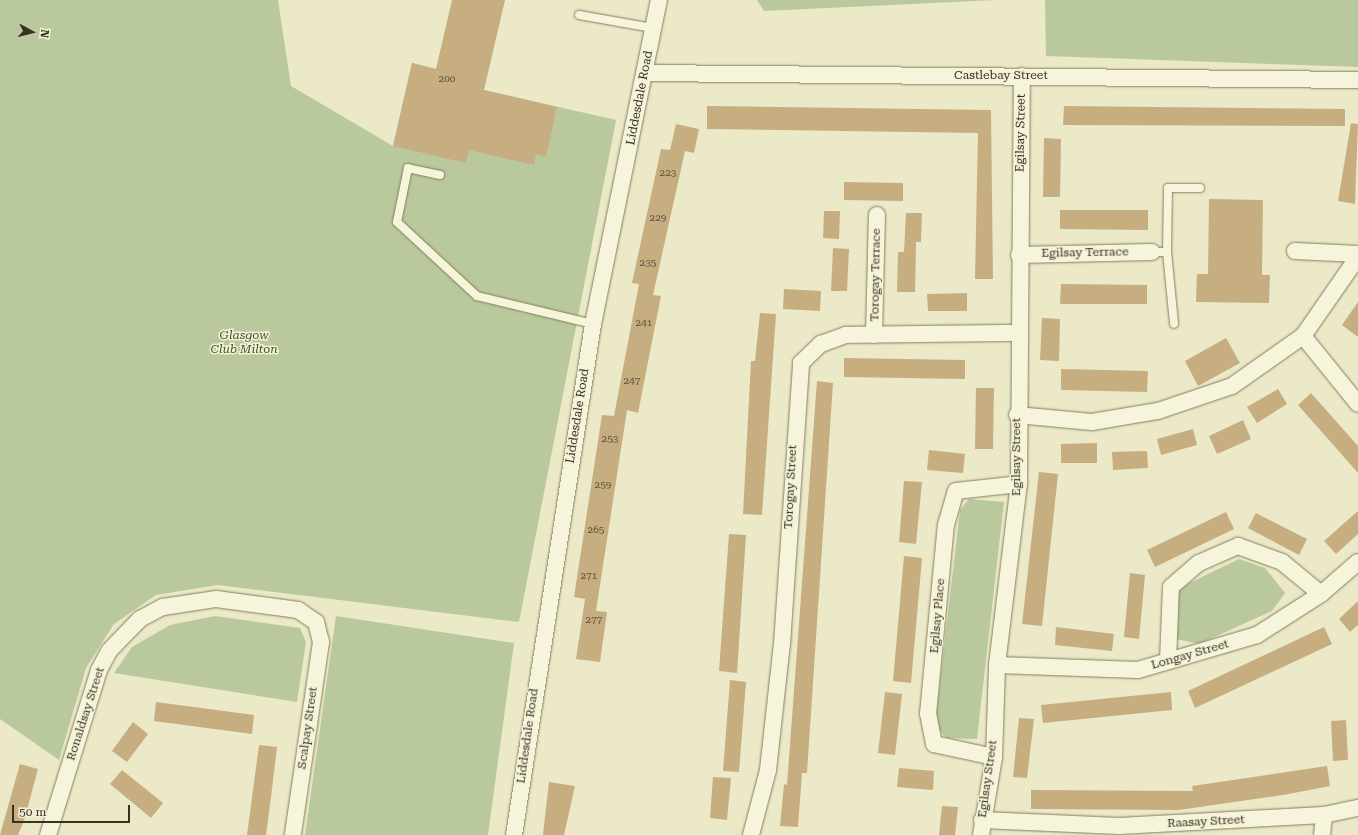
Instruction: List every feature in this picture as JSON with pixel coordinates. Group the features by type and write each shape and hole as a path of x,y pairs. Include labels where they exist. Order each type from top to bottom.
{"street":[{"name":"Liddesdale Road","path":"514,835 541,641 593,324 659,0"},
{"name":"Castlebay Street","path":"645,73 1358,80"},
{"name":"Egilsay Street","path":"981,828 994,757 997,665 1019,484 1017,415 1022,76"},
{"name":"Torogay Terrace","path":"874,335 877,215"},
{"path":"1296,251 1358,255"},
{"name":"Egilsay Terrace","path":"1019,255 1160,252"},
{"path":"1017,415 1092,422 1158,411 1232,386 1302,336 1358,255"},
{"name":"Torogay Street","path":"751,835 768,770 780,659 801,363 821,344 846,335 1018,332"},
{"path":"1302,336 1358,404"},
{"name":"Egilsay Place","path":"994,757 934,744 928,714 946,525 956,491 1019,484"},
{"path":"1168,661 1166,626 1171,587 1199,563 1238,546 1282,562 1321,594"},
{"name":"Longay Street","path":"997,665 1138,670 1257,635 1321,594 1358,562"},
{"name":"Ronaldsay Street","path":"48,835 99,670 109,651 140,619 163,607 216,599 298,610 316,622"},
{"name":"Scalpay Street","path":"293,835 321,642 316,622"},
{"name":"Raasay Street","path":"981,828 1120,826 1324,815 1358,808"},
{"path":"1322,835 1324,815"}],"lane":[{"path":"579,15 653,28"},
{"path":"440,175 408,168 397,222 477,296 593,324"},
{"path":"1174,324 1160,252 1168,188 1200,188"}],"green space":[{"name":"Glasgow Club Milton","path":"0,0 278,0 291,86 393,146 412,63 436,69 484,90 616,120 519,622 218,585 156,595 114,624 86,668 59,760 0,719"},
{"path":"757,0 996,0 764,11"},
{"path":"1045,0 1358,0 1358,67 1046,56"},
{"path":"969,499 1004,502 977,739 946,738 935,725 960,510"},
{"path":"1239,559 1265,568 1285,593 1272,611 1199,644 1176,639 1177,589"},
{"path":"215,616 300,628 306,642 297,702 114,673 132,647 170,625"},
{"path":"336,616 514,643 488,835 305,835"}],"building":[{"path":"452,0 505,0 484,90 557,107 546,157 536,154 534,165 469,150 466,163 393,146 412,63 436,69"},
{"path":"707,106 991,110 993,279 975,279 978,133 707,129"},
{"path":"1064,106 1345,109 1345,126 1063,125"},
{"path":"1351,123 1358,124 1355,204 1338,201"},
{"path":"676,124 699,129 694,153 685,151 653,295 661,296 638,413 627,410 596,611 607,612 600,662 576,659 585,599 574,597 602,415 614,416 639,284 632,283 661,149 670,150"},
{"path":"1044,138 1061,139 1060,197 1043,197"},
{"path":"844,182 903,183 903,201 844,200"},
{"path":"1209,199 1263,200 1262,275 1270,275 1269,303 1196,302 1197,274 1208,274"},
{"path":"1060,210 1148,210 1148,230 1060,229"},
{"path":"824,211 840,211 839,239 823,238"},
{"path":"906,213 922,213 921,242 916,242 915,292 897,292 898,252 904,252"},
{"path":"833,248 849,249 847,291 831,291"},
{"path":"1061,284 1147,285 1147,304 1060,304"},
{"path":"784,289 821,291 820,311 783,309"},
{"path":"967,293 967,311 928,311 927,294"},
{"path":"1358,302 1358,337 1342,325"},
{"path":"760,313 776,314 762,515 743,514 751,361 755,361"},
{"path":"1042,318 1060,319 1059,361 1040,360"},
{"path":"1226,338 1240,363 1198,386 1185,361"},
{"path":"844,358 965,360 965,379 844,377"},
{"path":"1061,369 1148,371 1147,392 1061,390"},
{"path":"817,381 833,383 807,773 802,773 798,827 780,826 784,784 787,785"},
{"path":"976,388 994,388 993,449 975,449"},
{"path":"1278,389 1287,404 1257,423 1247,407"},
{"path":"1311,393 1358,446 1358,473 1298,405"},
{"path":"1243,420 1251,439 1217,454 1209,436"},
{"path":"1193,429 1197,445 1161,455 1157,439"},
{"path":"1097,443 1097,463 1061,463 1061,444"},
{"path":"929,450 965,454 963,473 927,470"},
{"path":"1147,451 1148,468 1113,470 1112,452"},
{"path":"1039,472 1058,474 1042,626 1022,624"},
{"path":"904,481 922,482 916,544 899,542"},
{"path":"1358,511 1358,534 1336,554 1324,541"},
{"path":"1226,512 1234,529 1155,567 1147,550"},
{"path":"1256,513 1307,539 1299,555 1248,528"},
{"path":"729,534 746,535 737,673 719,671"},
{"path":"904,556 922,558 911,683 893,681"},
{"path":"1130,573 1145,575 1139,639 1124,637"},
{"path":"1358,601 1358,625 1350,632 1339,619"},
{"path":"1056,627 1114,634 1112,651 1055,645"},
{"path":"1324,627 1332,644 1195,708 1188,691"},
{"path":"730,680 746,682 739,772 723,771"},
{"path":"885,692 902,694 895,755 878,753"},
{"path":"1171,692 1172,710 1043,723 1041,705"},
{"path":"156,702 254,715 252,734 154,721"},
{"path":"1019,718 1034,719 1027,778 1013,777"},
{"path":"1346,720 1348,760 1333,761 1331,721"},
{"path":"133,722 148,734 127,762 112,751"},
{"path":"259,745 277,747 266,835 247,835"},
{"path":"20,764 38,769 24,821 18,835 0,835"},
{"path":"1327,766 1330,786 1283,795 1179,810 1031,809 1031,790 1193,791 1192,786"},
{"path":"899,768 934,771 933,790 897,787"},
{"path":"122,770 163,803 151,818 110,784"},
{"path":"713,777 731,778 727,820 710,818"},
{"path":"549,782 575,786 564,835 543,835"},
{"path":"942,806 958,807 955,835 939,835"}]}
